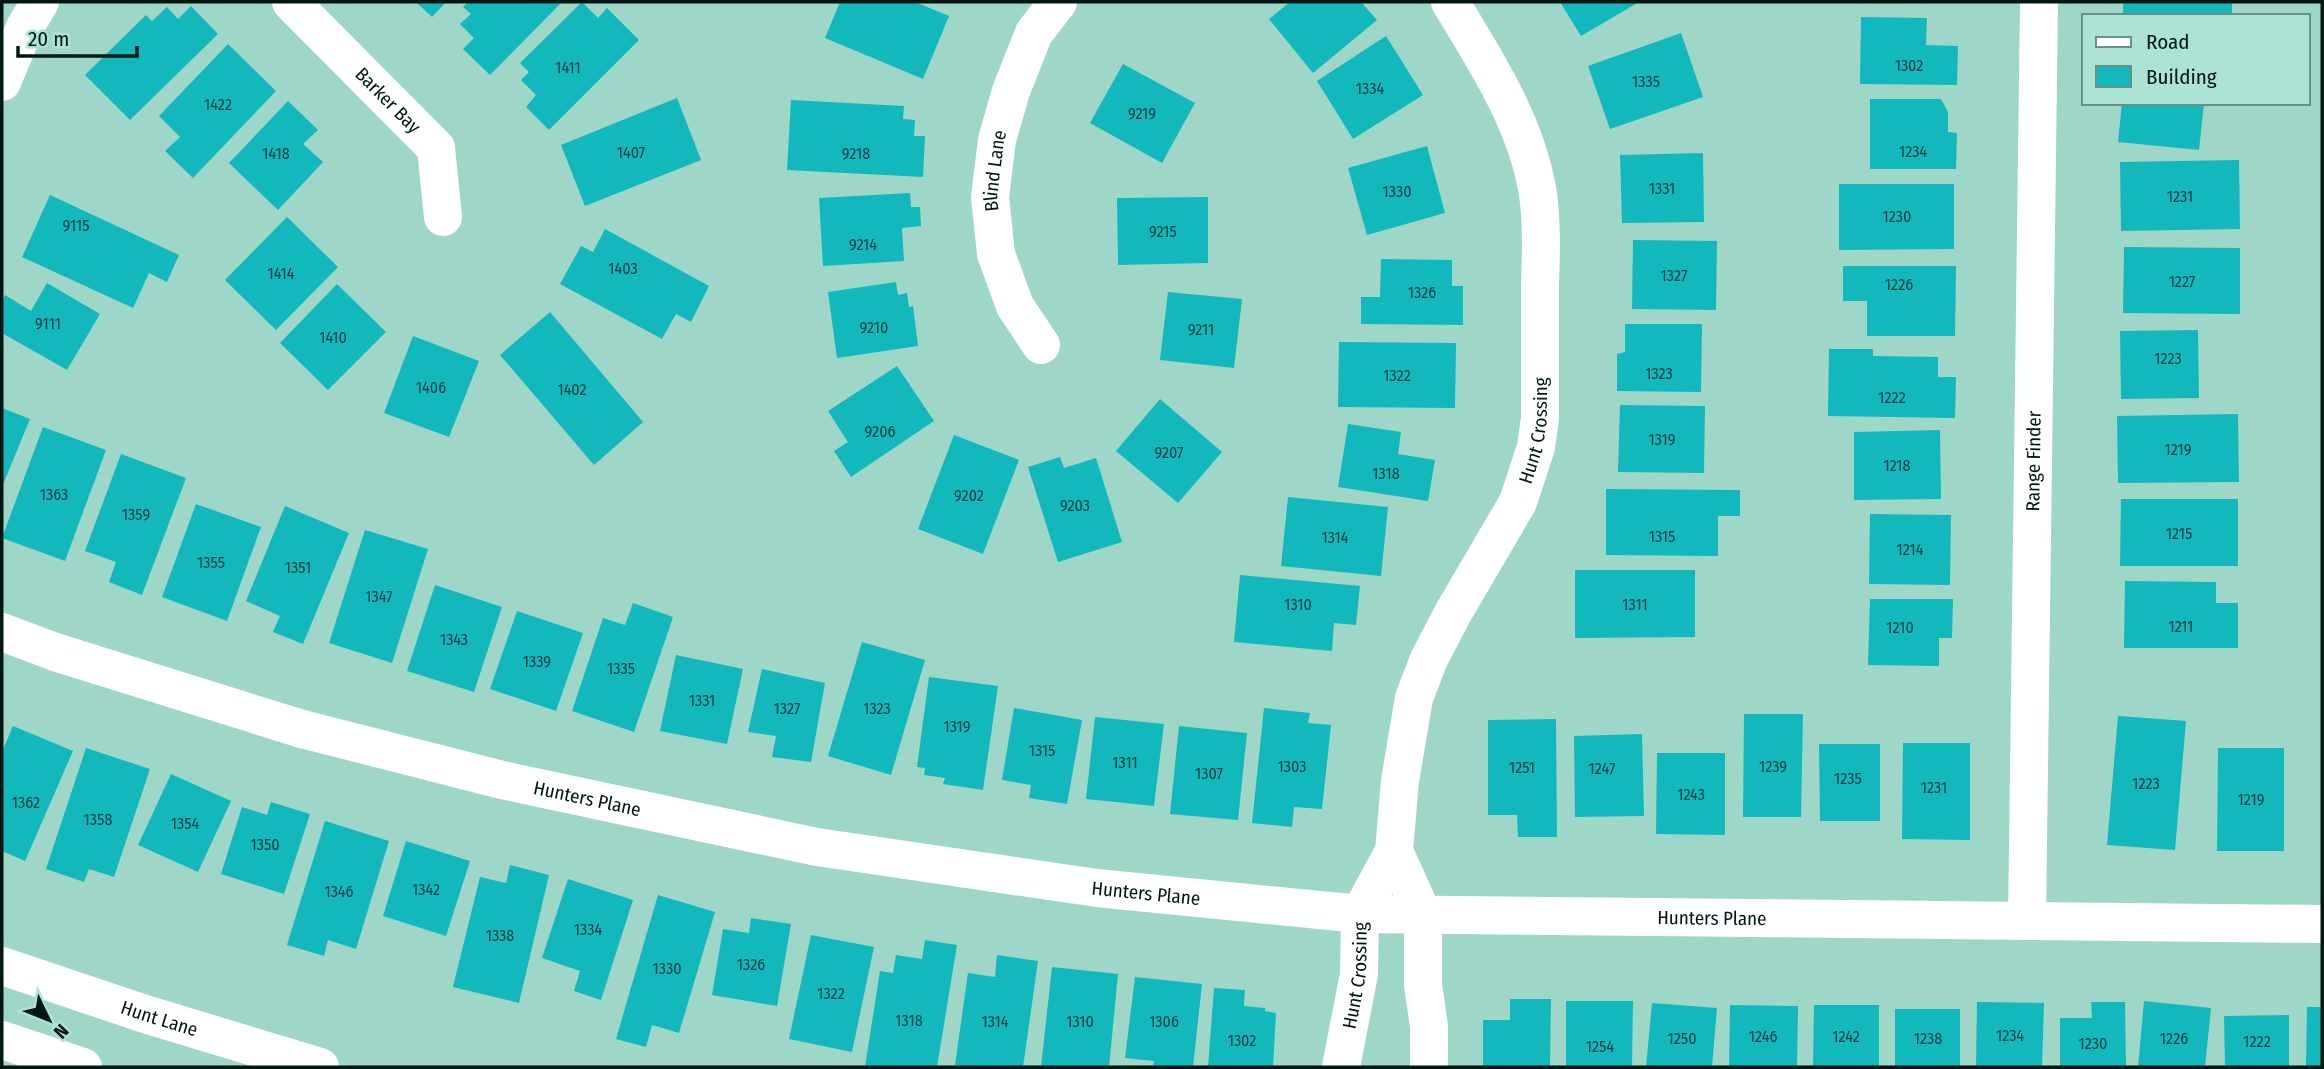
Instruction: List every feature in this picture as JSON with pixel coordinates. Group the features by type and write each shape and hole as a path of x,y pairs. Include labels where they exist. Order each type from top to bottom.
{"street":[{"path":"2,82 40,2"},
{"name":"Barker Bay","path":"291,2 436,148 443,217"},
{"name":"Blind Lane","path":"1041,345 1015,306 996,254 990,197 997,140 1011,92 1034,33 1058,2"},
{"name":"Hunt Crossing","path":"1341,1067 1359,974 1360,914 1394,851 1400,781 1414,698 1429,659 1453,613 1518,502 1535,447 1540,418 1541,233 1538,194 1516,124 1488,64 1450,2"},
{"name":"Range Finder","path":"2027,921 2039,2"},
{"name":"Hunters Plane","path":"2,632 55,652 302,729 502,780 817,847 1097,888 1360,914 2322,924"},
{"name":"Hunt Crossing","path":"1394,851 1423,915 1423,985 1429,1026 1429,1067"},
{"name":"Hunt Lane","path":"2,966 145,1014 320,1067"},
{"path":"2,1040 83,1067"}],"building":[{"path":"416,2 446,2 432,17"},
{"path":"468,2 562,2 490,75 463,49 474,38 460,24 471,14 463,7"},
{"path":"582,2 598,18 607,8 639,40 549,130 526,107 536,95 521,80 529,72 520,63"},
{"path":"840,2 915,2 949,16 923,79 825,38"},
{"path":"1290,2 1361,2 1377,20 1313,73 1269,19"},
{"path":"1560,2 1639,2 1581,36"},
{"path":"2123,2 2232,2 2232,14 2123,14"},
{"path":"191,6 218,34 130,120 85,75 146,15 152,21 167,7 178,19"},
{"path":"1861,17 1927,18 1926,45 1958,46 1957,85 1860,84"},
{"path":"1681,33 1703,97 1610,129 1588,66"},
{"path":"1386,36 1423,95 1353,139 1317,81"},
{"path":"228,44 276,91 193,178 165,151 180,137 159,116"},
{"path":"1123,64 1195,103 1162,163 1090,123"},
{"path":"677,98 701,160 585,206 561,145"},
{"path":"1870,99 1941,99 1948,112 1948,132 1957,133 1956,169 1870,169"},
{"path":"791,100 904,106 903,119 915,120 914,136 925,136 923,177 787,170"},
{"path":"288,101 318,130 303,144 323,162 278,210 229,163"},
{"path":"2122,105 2204,105 2199,150 2118,142"},
{"path":"1427,146 1445,213 1367,235 1348,168"},
{"path":"1703,153 1704,222 1622,223 1620,155"},
{"path":"2239,160 2240,229 2121,231 2120,162"},
{"path":"1839,184 1954,184 1954,249 1839,250"},
{"path":"910,193 911,207 920,207 921,226 902,228 904,261 823,266 819,198"},
{"path":"50,195 179,255 167,282 149,273 133,308 22,257"},
{"path":"1208,197 1208,263 1118,265 1117,198"},
{"path":"287,217 338,267 276,330 225,280"},
{"path":"605,229 709,286 691,322 676,314 662,339 560,284 581,246 593,252"},
{"path":"1633,240 1717,241 1716,310 1632,309"},
{"path":"2124,247 2240,248 2240,314 2123,313"},
{"path":"1381,259 1452,260 1452,286 1463,286 1463,325 1361,324 1361,297 1380,297"},
{"path":"1843,266 1956,266 1955,336 1867,336 1867,301 1843,301"},
{"path":"896,282 898,295 907,293 909,307 913,306 918,346 837,358 828,292"},
{"path":"47,283 100,314 67,370 2,333 2,302 5,295 31,311"},
{"path":"337,284 386,332 328,390 280,343"},
{"path":"1168,292 1242,299 1234,368 1160,360"},
{"path":"550,312 643,422 594,465 500,355"},
{"path":"1625,324 1702,324 1701,392 1617,391 1617,354 1625,352"},
{"path":"2198,330 2199,398 2121,399 2120,331"},
{"path":"413,336 479,361 449,437 384,413"},
{"path":"1339,342 1456,343 1455,408 1338,407"},
{"path":"1829,349 1873,349 1873,356 1938,357 1938,377 1956,377 1955,418 1828,416"},
{"path":"897,366 934,421 851,477 834,451 848,442 828,411"},
{"path":"1160,399 1222,452 1178,503 1116,451"},
{"path":"1620,405 1705,406 1704,473 1618,472"},
{"path":"2,408 30,419 2,487"},
{"path":"2238,414 2239,482 2118,483 2117,416"},
{"path":"1348,424 1401,432 1398,454 1435,460 1428,501 1338,487"},
{"path":"43,427 106,450 65,561 2,538"},
{"path":"1940,430 1941,499 1854,500 1854,432"},
{"path":"954,435 1019,460 983,554 918,529"},
{"path":"121,454 186,478 142,595 109,582 116,562 85,551"},
{"path":"1060,457 1064,468 1096,458 1122,542 1058,562 1028,467"},
{"path":"1606,489 1740,490 1740,516 1718,516 1718,556 1606,555"},
{"path":"1288,497 1388,507 1381,576 1281,566"},
{"path":"2121,499 2238,499 2238,566 2120,566"},
{"path":"196,504 261,527 227,621 162,597"},
{"path":"285,506 349,533 303,644 273,632 280,616 246,601"},
{"path":"1870,514 1951,515 1950,585 1869,584"},
{"path":"365,530 428,549 392,663 329,643"},
{"path":"1575,570 1695,570 1695,637 1575,638"},
{"path":"1240,575 1360,586 1356,625 1334,623 1332,651 1234,642"},
{"path":"2125,581 2216,582 2216,603 2238,603 2238,648 2124,648"},
{"path":"435,585 502,607 474,692 407,671"},
{"path":"1870,599 1953,599 1952,638 1939,638 1939,666 1868,665"},
{"path":"633,603 673,617 634,732 572,711 603,618 625,625"},
{"path":"517,611 583,633 556,711 490,689"},
{"path":"862,642 925,660 891,775 828,756"},
{"path":"676,655 743,669 727,744 660,731"},
{"path":"762,669 825,683 811,762 772,757 776,736 748,732"},
{"path":"929,677 998,686 983,790 943,784 945,778 924,775 925,768 917,767"},
{"path":"1014,708 1082,720 1067,804 1029,798 1031,785 1002,780"},
{"path":"1264,708 1310,713 1308,723 1331,725 1322,809 1294,807 1292,827 1252,823"},
{"path":"1744,714 1803,714 1801,817 1743,817"},
{"path":"2118,716 2186,721 2175,850 2107,845"},
{"path":"1095,717 1164,724 1154,806 1086,799"},
{"path":"1556,719 1557,837 1518,837 1517,815 1488,815 1488,720"},
{"path":"13,726 73,751 25,861 2,851 2,752"},
{"path":"1179,726 1247,733 1238,820 1170,814"},
{"path":"1642,734 1644,816 1575,817 1574,736"},
{"path":"1903,743 1970,743 1970,840 1902,839"},
{"path":"1819,744 1880,744 1880,821 1820,821"},
{"path":"86,748 150,769 114,877 89,869 84,882 46,869"},
{"path":"2218,748 2284,748 2284,851 2217,851"},
{"path":"1657,753 1725,753 1725,835 1656,834"},
{"path":"171,774 231,801 198,872 138,845"},
{"path":"271,802 310,814 284,894 221,874 242,807 267,815"},
{"path":"325,821 389,841 356,949 328,940 324,956 287,945"},
{"path":"406,841 470,861 446,936 383,916"},
{"path":"510,865 549,875 519,1003 453,987 480,877 506,883"},
{"path":"568,879 633,900 601,1000 574,991 580,971 542,958"},
{"path":"658,895 715,912 679,1033 652,1025 646,1047 616,1039"},
{"path":"751,918 791,924 777,1006 712,995 723,929 749,933"},
{"path":"811,935 874,947 852,1052 789,1039"},
{"path":"925,940 957,945 937,1067 865,1067 880,971 893,973 896,955 922,959"},
{"path":"997,955 1038,961 1023,1067 955,1065 968,973 995,977"},
{"path":"1052,967 1118,974 1109,1067 1041,1067"},
{"path":"1135,977 1202,984 1193,1067 1153,1067 1154,1061 1125,1058"},
{"path":"1214,988 1245,990 1244,1006 1265,1008 1265,1011 1276,1013 1273,1067 1208,1067"},
{"path":"1510,999 1551,999 1550,1067 1483,1067 1483,1020 1510,1020"},
{"path":"1566,1001 1633,1001 1632,1067 1566,1067"},
{"path":"2144,1001 2211,1008 2205,1067 2138,1067"},
{"path":"1977,1002 2044,1003 2042,1067 1976,1067"},
{"path":"2091,1002 2125,1002 2126,1067 2060,1067 2060,1018 2092,1018"},
{"path":"1652,1003 1717,1008 1712,1067 1646,1067"},
{"path":"1730,1005 1798,1006 1797,1067 1729,1067"},
{"path":"1814,1005 1879,1005 1879,1067 1813,1067"},
{"path":"2307,1007 2322,1007 2322,1067 2306,1067"},
{"path":"1895,1009 1960,1009 1960,1067 1895,1067"},
{"path":"2289,1015 2289,1067 2225,1067 2224,1016"}]}
